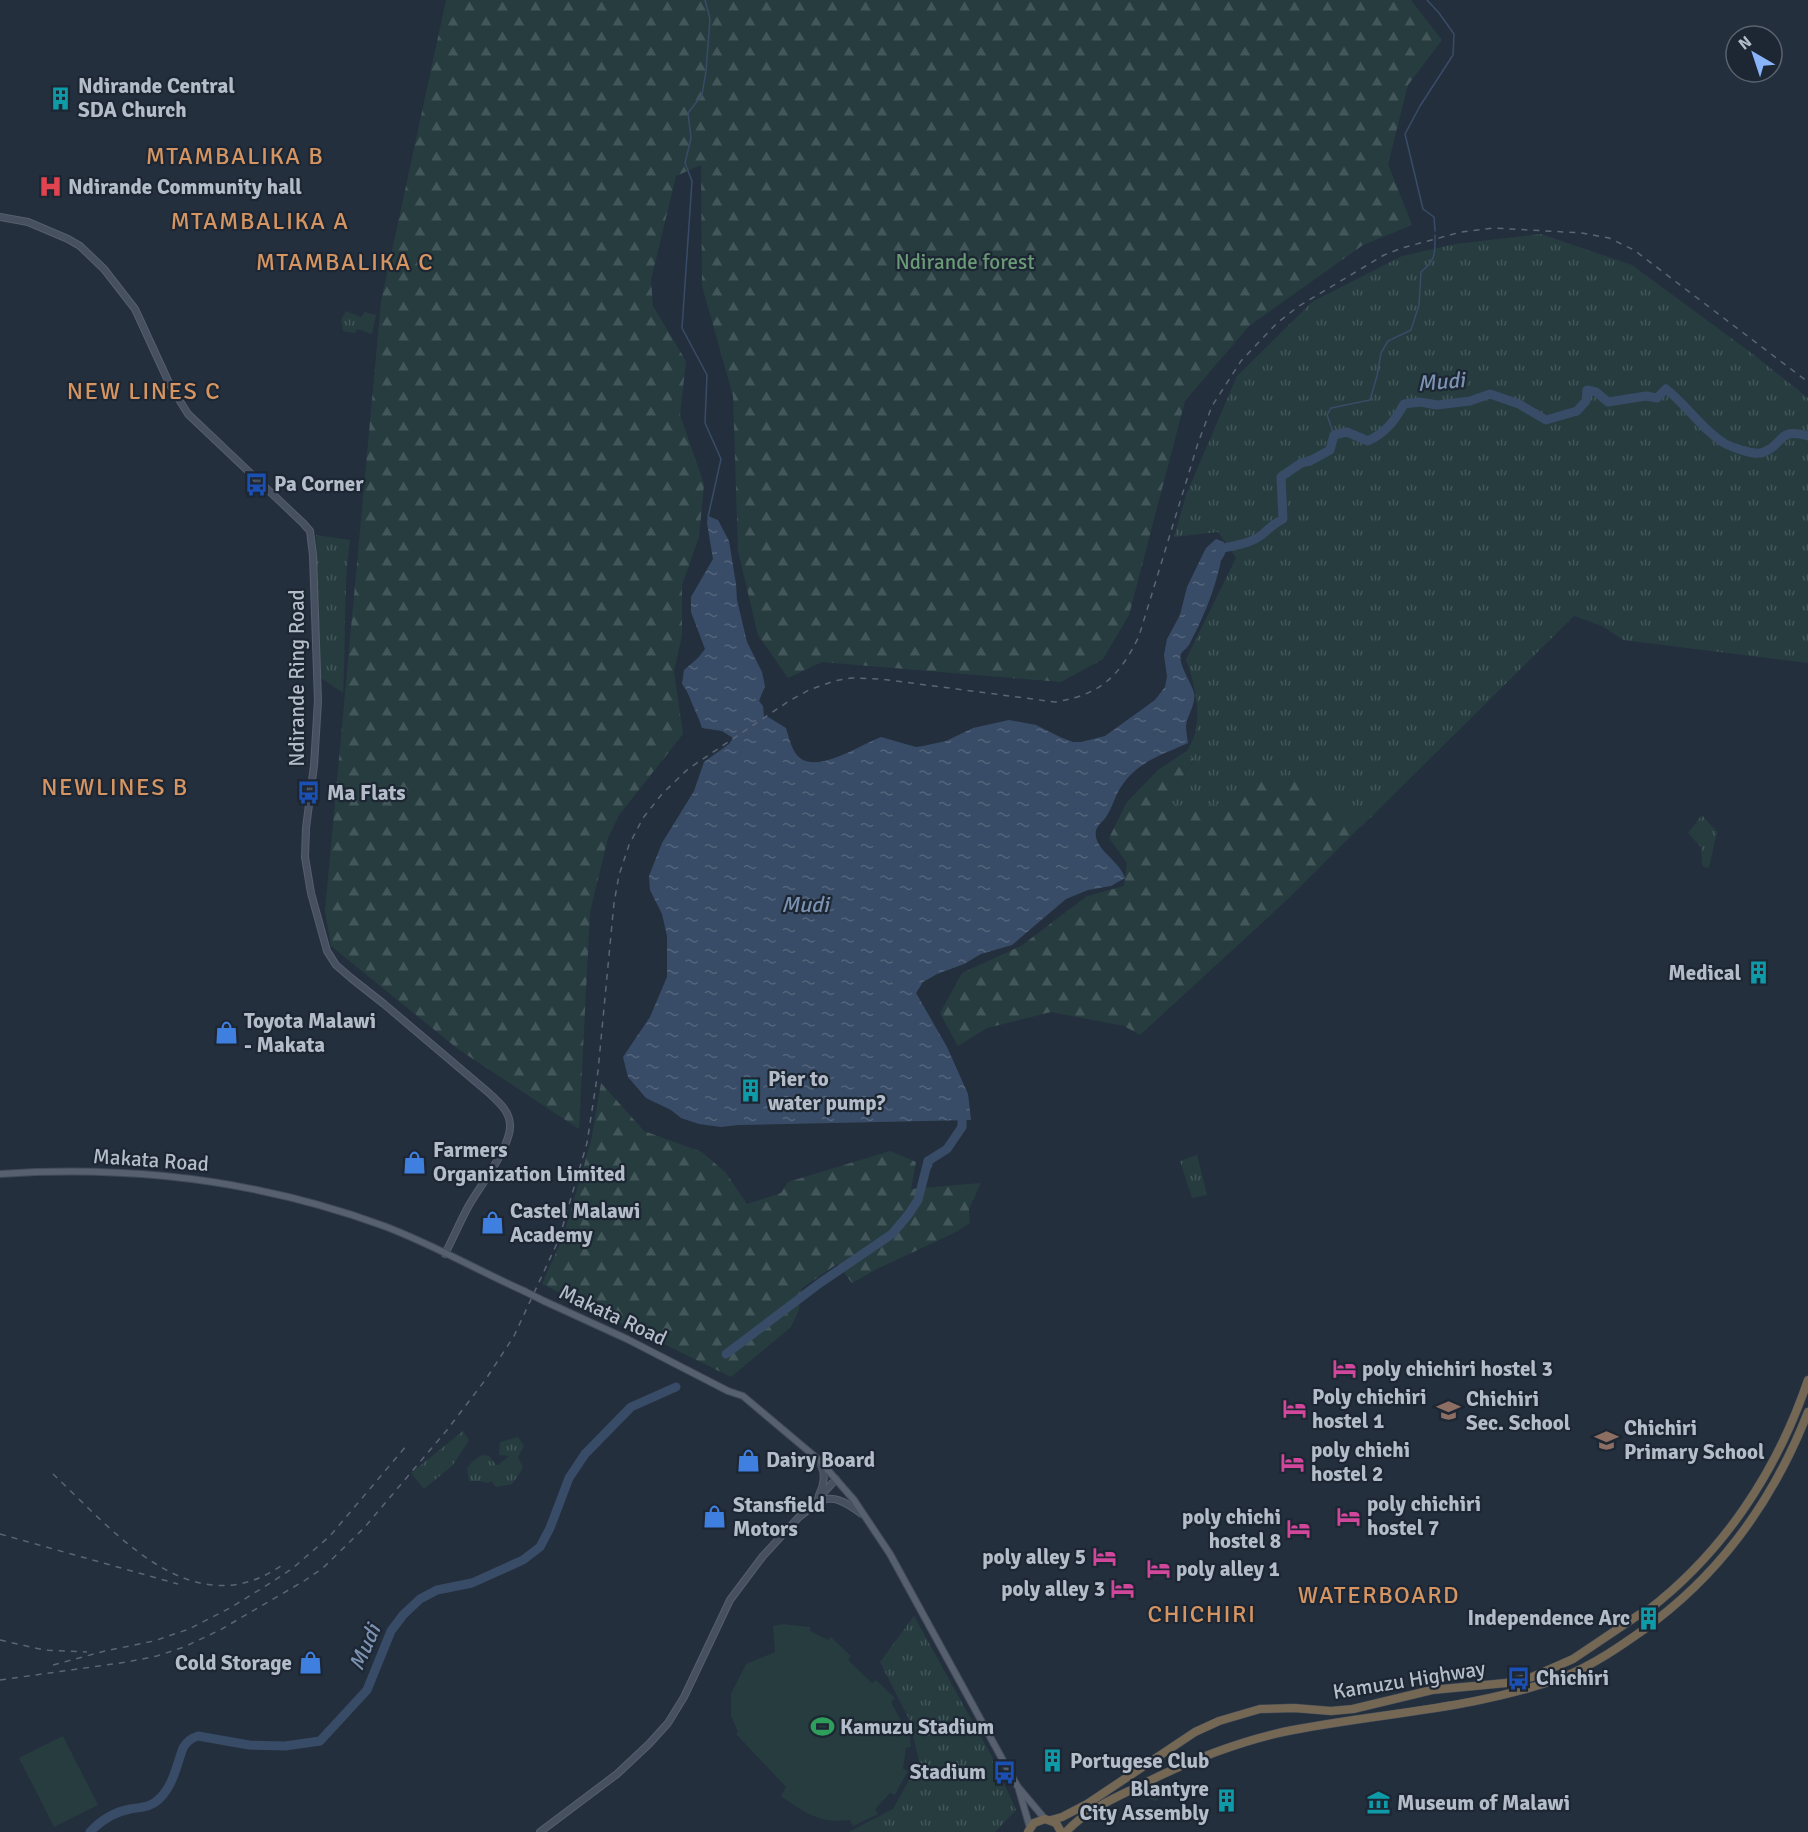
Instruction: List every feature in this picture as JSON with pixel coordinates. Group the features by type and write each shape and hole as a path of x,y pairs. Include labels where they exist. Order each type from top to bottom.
{"highway":[{"name":"Kamuzu Highway","path":"1028,1830 1039,1820 1068,1814 1087,1804 1195,1732 1247,1712 1294,1708 1331,1711 1353,1709 1432,1690 1506,1683 1532,1677 1573,1659 1644,1613 1701,1562 1746,1507 1771,1466 1789,1431 1808,1380"},
{"name":"Kamuzu Highway","path":"1066,1832 1088,1812 1110,1800 1157,1777 1227,1749 1280,1733 1482,1699 1547,1682 1595,1661 1652,1624 1702,1580 1751,1522 1770,1494 1808,1412"},
{"path":"1048,1819 1056,1823 1061,1832"}],"main road":[{"name":"Makata Road","path":"0,1174 36,1171 113,1171 197,1178 306,1201 385,1227 627,1339 728,1391 743,1396 819,1460 865,1516 915,1598 1018,1787 1048,1819"},
{"name":"Makata Road","path":"1018,1787 1028,1830"}],"street":[{"name":"Ndirande Ring Road","path":"0,217 28,222 68,239 80,246 104,269 135,309 170,385 188,414 310,531 313,555 318,701 305,857 311,893 327,951 336,965 489,1093 505,1109 509,1119 510,1129 505,1145 469,1205 445,1254"},
{"path":"818,1498 825,1473 819,1460"},
{"path":"808,1510 836,1479"},
{"path":"540,1832 617,1774 668,1723 684,1697 730,1600 763,1556 799,1518 819,1501 836,1499 845,1502 865,1516"}],"green space":[{"name":"Ndirande forest","path":"446,0 1411,0 1442,40 1408,85 1388,164 1412,225 1363,245 1249,326 1185,401 1129,615 1103,659 1061,682 822,662 788,678 758,635 738,551 733,396 702,286 701,165 676,176 651,280 653,306 686,361 680,415 704,484 699,537 682,585 682,636 674,671 683,734 619,815 608,838 590,912 579,1129 458,1049 331,946 325,911 381,302"},
{"path":"1541,234 1632,265 1808,398 1808,663 1623,640 1602,626 1574,616 1361,827 1299,776 1225,808 1192,808 1166,803 1194,760 1185,753 1191,743 1197,719 1196,695 1186,659 1236,558 1218,532 1174,537 1186,495 1237,376 1312,302 1402,256 1455,244"},
{"path":"346,311 361,317 365,312 376,315 372,334 357,329 355,333 343,331 341,320"},
{"path":"316,535 350,540 343,693 321,678"},
{"path":"1185,752 1194,759 1167,802 1184,807 1216,805 1248,781 1299,774 1361,826 1289,898 1140,1035 1124,1026 1051,1012 987,1028 958,1046 940,1013 962,973 1021,946 1087,896 1124,886 1127,863 1109,838 1127,802 1158,770"},
{"path":"1702,815 1717,832 1709,867 1706,868 1702,865 1701,847 1688,833"},
{"path":"601,1083 644,1131 702,1152 726,1173 747,1204 781,1193 788,1182 890,1151 916,1162 911,1189 981,1183 969,1209 970,1223 852,1283 837,1264 802,1288 799,1310 791,1327 731,1377 542,1284 563,1237 591,1141"},
{"path":"1197,1155 1207,1195 1192,1198 1180,1161"},
{"path":"463,1431 469,1440 453,1465 424,1489 411,1473"},
{"path":"518,1437 524,1446 518,1457 523,1468 512,1484 496,1487 491,1481 488,1483 469,1481 467,1468 474,1460 482,1455 489,1456 497,1466 509,1456 499,1455 500,1442"},
{"path":"914,1616 991,1755 1016,1810 995,1832 849,1832 893,1809 919,1762 910,1721 880,1662"},
{"name":"Kamuzu Stadium","path":"783,1624 810,1627 810,1631 828,1640 831,1637 851,1656 848,1660 872,1683 876,1680 895,1698 891,1702 901,1721 908,1721 911,1747 906,1748 903,1769 908,1771 895,1795 890,1793 875,1809 878,1814 853,1826 850,1820 839,1821 813,1816 781,1796 786,1787 736,1734 738,1732 731,1716 731,1694 746,1664 775,1652 773,1626"},
{"path":"63,1736 98,1805 54,1827 19,1758"},
{"path":"1154,1783 1169,1786 1156,1801 1146,1798 1149,1788"}],"water":[{"name":"Mudi","path":"708,516 718,520 729,541 737,600 747,642 762,672 765,686 759,701 763,706 764,717 786,728 795,752 808,762 829,760 881,737 916,747 946,741 973,728 1009,720 1036,725 1073,742 1105,736 1155,700 1165,687 1167,676 1164,655 1167,639 1180,615 1187,587 1206,548 1216,539 1224,542 1212,594 1189,645 1180,658 1194,693 1194,701 1186,725 1188,743 1152,759 1129,776 1096,831 1098,842 1119,867 1125,878 1111,886 1088,890 1066,899 1012,945 981,954 964,964 937,974 923,982 916,993 947,1047 968,1094 971,1120 721,1127 699,1124 681,1118 671,1110 646,1098 628,1077 623,1057 650,1017 667,977 667,936 662,914 650,890 649,876 662,843 694,791 704,762 729,744 733,738 722,731 702,728 682,684 684,670 705,649 691,612 691,597 713,559 707,523"}],"waterway":[{"path":"705,0 710,19 706,71 702,95 688,113 691,138 685,163 692,181 682,328 707,375 705,423 721,459 708,517"},
{"path":"1427,0 1454,34 1453,55 1405,134 1423,209 1434,217 1435,231"},
{"path":"1334,435 1327,415 1331,408 1370,400 1381,353 1388,341 1411,330 1419,305 1421,272 1430,264 1434,256 1435,235"},
{"name":"Mudi","path":"1218,557 1223,548 1255,539 1283,519 1281,477 1301,463 1310,461 1330,450 1334,435 1347,432 1368,441 1374,438 1389,426 1404,404 1420,402 1437,405 1470,401 1490,394 1519,404 1546,420 1577,411 1586,401 1587,390 1596,392 1608,402 1646,396 1657,398 1666,389 1716,437 1741,450 1761,453 1771,449 1786,435 1808,436"},
{"path":"928,1165 928,1161 947,1149 962,1127 962,1110"},
{"name":"Mudi","path":"726,1354 820,1283 892,1234 918,1200 928,1161"},
{"name":"Mudi","path":"90,1832 114,1814 157,1801 171,1781 183,1748 191,1739 198,1736 249,1745 285,1746 320,1741 367,1690 391,1631 403,1615 420,1599 437,1590 472,1583 523,1560 540,1547 550,1528 569,1478 585,1454 631,1407 676,1387"}],"railway":[{"path":"0,1680 127,1662 157,1656 184,1647 220,1630 304,1581 323,1568 364,1528 447,1430 486,1379 514,1336 559,1239 587,1143 598,1071 614,903 619,875 629,845 643,818 662,794 688,769 789,701 809,690 834,681 851,678 881,679 1055,702 1084,694 1107,681 1124,662 1139,636 1198,443 1212,406 1241,361 1277,323 1299,306 1384,255 1461,232 1493,228 1582,233 1609,238 1634,250 1808,382"},
{"path":"53,1665 154,1641 189,1629 230,1608 272,1582 293,1568 330,1536 407,1445"},
{"path":"53,1474 130,1545 158,1565 188,1580 219,1586 251,1581 285,1563"},
{"path":"0,1534 178,1584"},
{"path":"0,1640 44,1650 87,1652"}],"place":[{"name":"Ndirande Central SDA Church","path":"60,98"},
{"name":"Ndirande Community hall","path":"50,187"},
{"name":"Pa Corner","path":"256,484"},
{"name":"Ma Flats","path":"309,793"},
{"name":"Medical","path":"1759,973"},
{"name":"Toyota Malawi - Makata","path":"226,1033"},
{"name":"Pier to water pump?","path":"750,1091"},
{"name":"Farmers Organization Limited","path":"415,1162"},
{"name":"Castel Malawi Academy","path":"492,1223"},
{"name":"poly chichiri hostel 3","path":"1344,1369"},
{"name":"Poly chichiri hostel 1","path":"1294,1409"},
{"name":"Chichiri Sec. School","path":"1448,1411"},
{"name":"Chichiri Primary School","path":"1606,1440"},
{"name":"Dairy Board","path":"748,1460"},
{"name":"poly chichi hostel 2","path":"1293,1462"},
{"name":"poly chichiri hostel 7","path":"1349,1516"},
{"name":"Stansfield Motors","path":"715,1517"},
{"name":"poly chichi hostel 8","path":"1299,1529"},
{"name":"poly alley 5","path":"1104,1557"},
{"name":"poly alley 1","path":"1158,1569"},
{"name":"poly alley 3","path":"1123,1589"},
{"name":"Independence Arc","path":"1648,1618"},
{"name":"Cold Storage","path":"310,1663"},
{"name":"Chichiri","path":"1518,1678"},
{"name":"Kamuzu Stadium","path":"822,1727"},
{"name":"Portugese Club","path":"1052,1761"},
{"name":"Stadium","path":"1004,1772"},
{"name":"Blantyre City Assembly","path":"1227,1801"},
{"name":"Museum of Malawi","path":"1379,1803"}],"district":[{"name":"MTAMBALIKA B","path":"235,156"},
{"name":"MTAMBALIKA A","path":"260,221"},
{"name":"MTAMBALIKA C","path":"345,262"},
{"name":"NEW LINES C","path":"144,391"},
{"name":"NEWLINES B","path":"115,787"},
{"name":"WATERBOARD","path":"1379,1595"},
{"name":"CHICHIRI","path":"1202,1614"}]}
